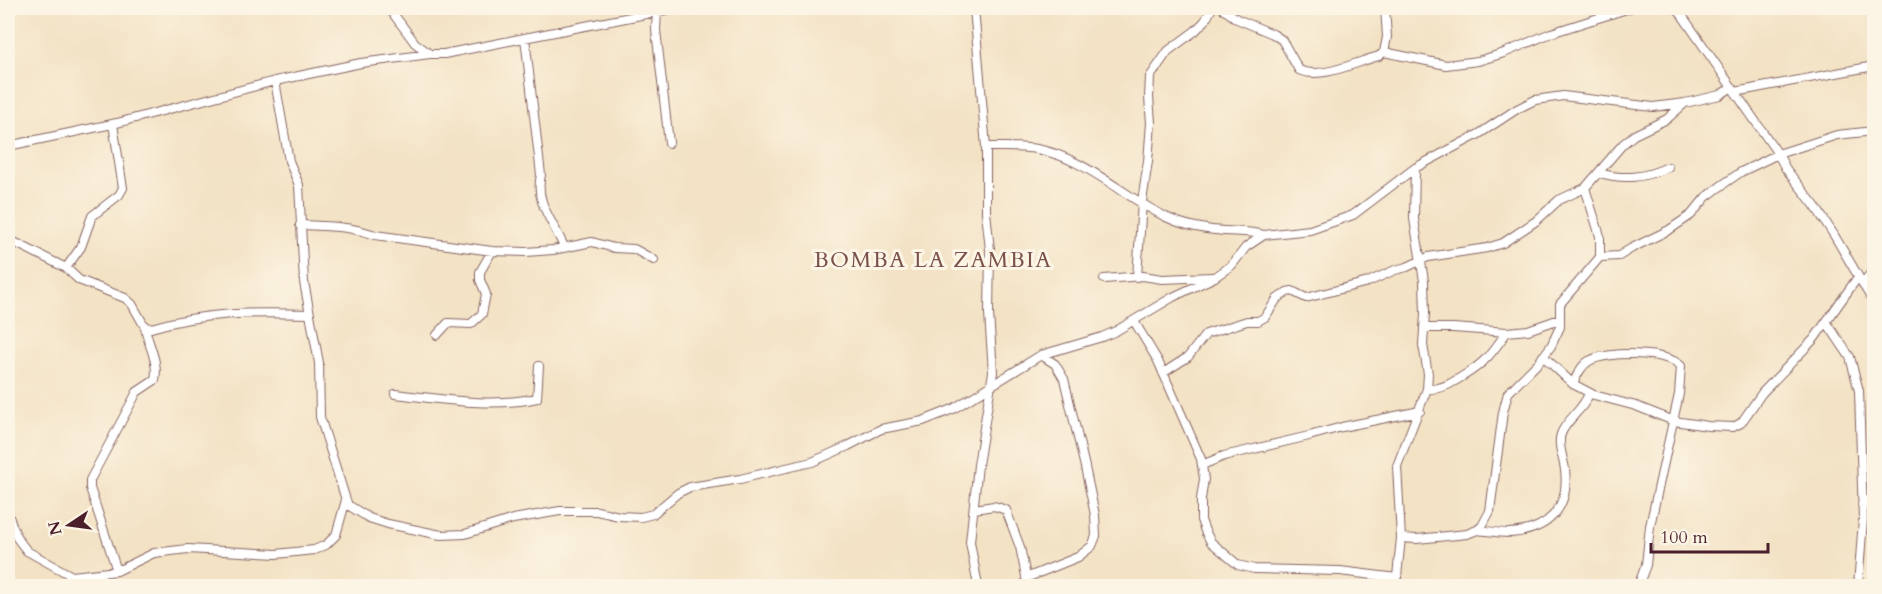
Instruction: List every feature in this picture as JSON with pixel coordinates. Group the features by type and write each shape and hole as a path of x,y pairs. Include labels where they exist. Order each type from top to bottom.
{"street":[{"path":"389,8 415,43 430,54"},
{"path":"8,146 113,124 275,81 361,63 444,54 676,8"},
{"path":"974,8 986,147 986,212 990,250 988,314 993,372 989,388 970,543 978,586"},
{"path":"1137,277 1142,202 1151,123 1150,77 1168,51 1190,36 1205,21 1212,8"},
{"path":"1222,8 1236,18 1282,40 1299,70 1311,74 1379,56 1384,52 1386,37 1384,8"},
{"path":"1384,52 1446,65 1478,61 1504,53 1551,33 1630,8"},
{"path":"1677,8 1786,169 1815,206 1875,303"},
{"path":"657,11 656,30 669,143"},
{"path":"525,38 541,174 538,185 551,224 557,229 564,247"},
{"path":"275,81 288,161 299,185 304,282 319,363 320,417 345,500 348,505 369,518 441,535 465,534 513,519 560,511 597,511 619,516 641,517 658,511 684,489 812,462 881,429 923,421 953,409 1041,355 1102,337 1134,321 1173,297 1215,277 1232,265 1246,247 1264,236 1310,230 1353,215 1415,168 1536,100 1548,97 1569,97 1653,107 1685,103 1734,90 1875,66"},
{"path":"1163,373 1188,357 1206,334 1247,321 1258,321 1265,317 1281,294 1292,291 1306,298 1368,282 1420,260 1441,254 1487,248 1503,243 1536,221 1559,200 1585,188 1610,156 1623,144 1634,135 1666,120 1685,103"},
{"path":"66,268 81,247 92,216 119,195 123,188 113,124"},
{"path":"1600,257 1619,256 1669,230 1691,215 1706,197 1725,183 1741,172 1778,154 1838,135 1875,131"},
{"path":"986,147 1036,149 1052,153 1103,178 1167,218 1199,227 1224,231 1250,231 1264,236"},
{"path":"1599,173 1628,179 1668,167"},
{"path":"1134,321 1163,373 1202,465 1204,479 1201,510 1205,531 1211,542 1238,565 1254,569 1340,571 1397,582 1401,538 1397,465 1420,411 1427,389 1428,374 1423,345 1424,281 1414,219 1415,168"},
{"path":"1477,530 1490,511 1503,412 1508,393 1551,346 1560,327 1560,304 1600,257 1600,236 1585,188"},
{"path":"300,225 333,226 375,235 492,251 525,252 592,242 614,248 634,249 654,260"},
{"path":"8,240 66,268 79,280 124,298 132,304 146,327 147,338 156,363 155,380 137,392 90,480 90,488 117,571"},
{"path":"436,335 448,323 471,324 482,314 486,294 480,280 480,272 492,251"},
{"path":"1543,356 1573,384 1589,393 1636,406 1674,421 1733,428 1741,423 1762,393 1804,351 1827,322 1847,291 1875,269"},
{"path":"1104,279 1215,277"},
{"path":"146,327 231,313 309,314"},
{"path":"1424,328 1464,328 1507,332 1528,330 1560,319"},
{"path":"1827,322 1850,357 1859,391 1862,505 1858,586"},
{"path":"1427,389 1445,387 1476,369 1485,362 1507,332"},
{"path":"974,509 994,506 1006,510 1020,547 1027,582 1078,556 1092,546 1096,536 1095,515 1064,379 1055,364 1041,355"},
{"path":"1573,384 1582,366 1598,357 1657,356 1678,363 1682,370 1674,421 1650,526 1646,565 1638,586"},
{"path":"395,394 487,403 522,401 537,398 539,366"},
{"path":"1401,538 1467,534 1477,530 1509,533 1530,529 1555,515 1560,509 1565,488 1566,472 1560,443 1561,434 1587,401 1589,393"},
{"path":"1202,465 1224,456 1342,427 1420,411"},
{"path":"1862,505 1875,497"},
{"path":"8,514 17,538 27,551 72,576 117,571 154,553 188,549 276,554 314,550 327,545 336,535 345,500"}],"district":[{"name":"BOMBA LA ZAMBIA","path":"933,260"}]}
